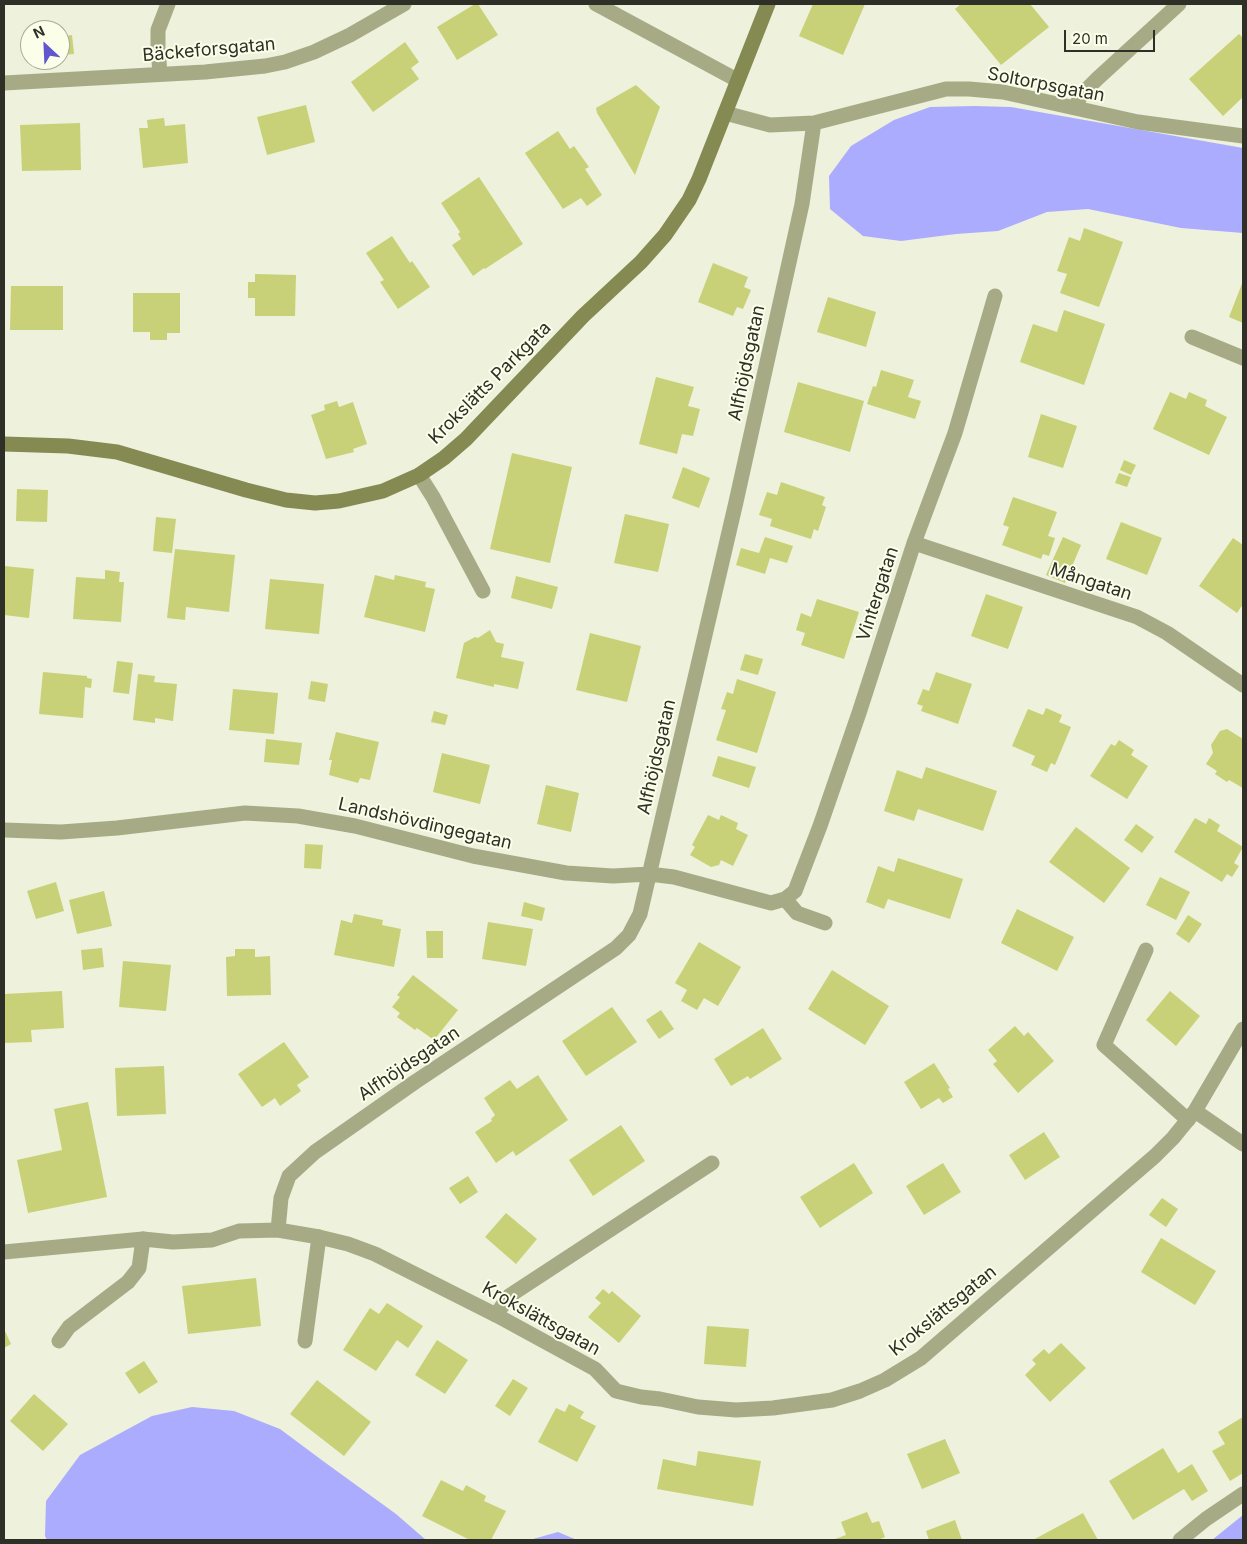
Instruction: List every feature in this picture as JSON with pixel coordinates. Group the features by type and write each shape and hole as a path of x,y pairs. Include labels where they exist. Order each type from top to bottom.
{"street":[{"path":"160,74 158,30 168,4"},
{"name":"Bäckeforsgatan","path":"4,83 242,68 285,62 314,52 350,35 404,4"},
{"path":"596,4 737,80"},
{"name":"Krokslätts Parkgata","path":"4,444 68,446 117,452 246,490 286,500 315,503 339,501 383,491 419,475 444,458 466,438 583,316 641,262 665,235 693,193 768,4"},
{"path":"1075,108 1081,95 1179,4"},
{"name":"Soltorpsgatan","path":"725,113 770,125 814,123 946,89 1003,92 1138,122 1243,136"},
{"name":"Alfhöjdsgatan","path":"278,1230 280,1198 289,1176 315,1152 370,1112 616,948 629,935 640,914 736,502 802,204 814,123"},
{"name":"Vintergatan","path":"785,899 795,891 820,826 914,543 955,433 995,296"},
{"path":"1192,337 1243,358"},
{"path":"419,475 483,590"},
{"name":"Mångatan","path":"914,543 1137,617 1167,633 1243,685"},
{"name":"Landshövdingegatan","path":"4,830 62,832 245,813 298,816 355,826 473,856 566,874 613,876 649,874 674,877 771,904 785,899"},
{"path":"785,899 797,913 825,923"},
{"path":"1146,950 1104,1045 1191,1115 1243,1144"},
{"name":"Krokslättsgatan","path":"4,1252 142,1239 173,1242 212,1240 239,1230 278,1230 319,1237 348,1244 375,1254 496,1315 594,1369 616,1391 698,1407 736,1410 772,1408 832,1400 885,1380 921,1358 1155,1156 1173,1138 1191,1115 1243,1028"},
{"path":"496,1315 509,1296 712,1164"},
{"path":"305,1341 319,1237"},
{"path":"59,1341 69,1327 128,1282 139,1268 142,1239"},
{"path":"1180,1540 1206,1519 1243,1494"}],"shaded area":[{"path":"930,107 1011,107 1243,148 1243,233 1181,228 1088,209 1047,212 998,231 901,241 863,236 830,209 829,176 851,146 894,120"},
{"path":"192,1407 234,1411 280,1429 396,1514 426,1540 47,1540 45,1536 46,1501 80,1455 152,1416"},
{"path":"1243,1515 1243,1540 1212,1540"},
{"path":"558,1532 577,1540 531,1540 533,1539"}],"building":[{"path":"478,4 498,35 457,60 437,27"},
{"path":"813,4 865,4 843,55 799,36"},
{"path":"961,4 1030,4 1049,27 1001,65 955,9"},
{"path":"1239,34 1243,38 1243,97 1223,116 1189,79"},
{"path":"70,35 72,35 74,54 70,54"},
{"path":"405,42 419,62 411,68 419,79 373,112 351,82"},
{"path":"636,85 660,107 635,175 597,113 596,108"},
{"path":"306,105 315,142 267,155 257,117"},
{"path":"164,118 165,126 185,124 188,163 143,168 139,128 148,128 147,120"},
{"path":"80,123 81,170 22,171 20,125"},
{"path":"558,131 570,149 574,146 589,167 585,169 602,195 587,206 581,198 563,209 525,153"},
{"path":"479,177 523,244 473,276 452,245 461,239 458,234 460,232 441,203"},
{"path":"1084,228 1123,242 1099,307 1060,293 1067,274 1057,271 1069,237 1080,241"},
{"path":"392,236 410,263 412,261 430,287 398,309 380,282 384,280 366,253"},
{"path":"713,263 748,277 744,287 751,290 743,309 737,307 733,316 698,302"},
{"path":"255,274 296,275 295,316 255,316 255,298 248,298 248,282 255,282"},
{"path":"1243,281 1243,323 1229,317"},
{"path":"11,286 63,286 63,330 10,330"},
{"path":"133,293 180,293 180,333 167,333 167,340 150,340 150,332 133,332"},
{"path":"828,297 876,312 866,347 817,332"},
{"path":"1064,310 1105,324 1084,385 1020,362 1033,324 1057,332"},
{"path":"881,370 914,380 908,397 921,401 915,419 867,404 873,386 876,387"},
{"path":"656,377 694,387 688,406 700,409 693,436 682,434 677,454 639,444"},
{"path":"798,382 864,401 850,452 784,432"},
{"path":"1170,392 1186,399 1189,392 1207,400 1205,406 1227,417 1209,455 1153,429"},
{"path":"337,401 339,407 353,402 367,444 353,449 354,452 326,459 311,415 325,410 324,405"},
{"path":"1041,414 1077,426 1063,468 1028,457"},
{"path":"512,453 572,467 550,563 490,549"},
{"path":"1124,460 1136,465 1131,475 1120,470"},
{"path":"683,467 710,478 699,508 672,498"},
{"path":"1119,473 1131,477 1127,487 1115,483"},
{"path":"781,482 825,497 822,505 826,507 818,531 814,529 811,539 770,526 772,519 759,515 767,492 777,495"},
{"path":"17,489 48,490 47,522 16,521"},
{"path":"1013,497 1057,512 1048,536 1055,538 1049,556 1043,554 1041,559 1002,545 1009,527 1003,525"},
{"path":"625,514 669,524 658,572 614,563"},
{"path":"156,517 176,519 172,553 153,551"},
{"path":"1121,522 1162,538 1147,575 1106,559"},
{"path":"765,537 793,546 787,563 770,558 765,574 736,565 741,548 759,553"},
{"path":"1063,537 1081,545 1065,583 1046,575"},
{"path":"1233,538 1243,545 1243,604 1237,613 1199,586"},
{"path":"175,549 235,555 229,612 186,607 185,620 167,618"},
{"path":"4,566 34,569 29,618 4,615"},
{"path":"105,570 120,572 119,582 124,582 121,622 73,619 76,577 105,579"},
{"path":"375,575 394,580 395,575 426,582 425,587 435,589 425,632 364,617"},
{"path":"516,576 558,587 552,609 511,598"},
{"path":"270,579 324,584 319,634 265,629"},
{"path":"986,594 1023,607 1008,649 971,636"},
{"path":"817,599 859,612 844,659 801,645 805,633 796,630 801,613 811,617"},
{"path":"490,630 496,642 504,644 501,657 524,662 518,689 494,684 494,687 456,678 464,643 475,637 478,638"},
{"path":"590,633 641,646 627,702 576,690"},
{"path":"745,654 763,659 758,675 740,670"},
{"path":"117,661 133,663 129,694 113,692"},
{"path":"43,672 87,676 87,678 92,679 91,688 85,687 83,718 39,714"},
{"path":"936,672 972,684 958,724 921,711 923,706 917,704 923,689 929,691"},
{"path":"138,674 155,676 154,682 177,684 173,721 155,718 155,723 133,720"},
{"path":"737,679 776,692 757,753 716,740 726,710 721,709 727,692 733,694"},
{"path":"311,681 328,684 325,702 308,699"},
{"path":"233,689 278,693 274,734 229,730"},
{"path":"1046,708 1062,715 1059,722 1071,727 1055,765 1051,763 1047,772 1031,765 1035,756 1012,746 1028,709 1043,715"},
{"path":"434,711 448,715 445,725 431,722"},
{"path":"1227,729 1243,739 1243,788 1229,780 1227,782 1215,774 1217,771 1206,764 1213,753 1211,745 1220,731"},
{"path":"336,732 379,742 370,780 360,778 358,783 329,775 332,760 329,760"},
{"path":"266,739 302,743 299,765 264,762"},
{"path":"1119,740 1134,750 1131,755 1148,766 1127,799 1090,776 1111,744 1115,746"},
{"path":"442,753 490,765 480,804 433,792"},
{"path":"718,756 756,767 749,788 712,776"},
{"path":"926,767 997,791 983,831 918,809 914,821 884,811 897,770 922,779"},
{"path":"546,785 579,793 571,832 537,824"},
{"path":"708,815 719,820 721,815 738,823 736,829 748,835 733,866 721,860 719,865 711,867 690,855 695,847 692,845"},
{"path":"1195,818 1206,824 1209,818 1220,825 1217,831 1243,847 1234,863 1239,866 1232,877 1227,874 1222,882 1174,852"},
{"path":"1136,824 1154,837 1142,853 1124,840"},
{"path":"1076,827 1130,868 1104,903 1049,862"},
{"path":"305,844 323,845 321,869 304,868"},
{"path":"898,858 963,879 950,919 888,899 884,909 866,902 878,866 894,872"},
{"path":"1160,877 1190,892 1176,920 1146,905"},
{"path":"56,882 64,911 36,919 27,891"},
{"path":"104,891 112,926 77,934 69,900"},
{"path":"524,902 545,908 542,921 521,916"},
{"path":"1017,909 1074,937 1057,971 1001,943"},
{"path":"354,914 383,920 382,925 401,929 394,967 334,955 341,920 352,923"},
{"path":"1188,915 1202,924 1189,943 1176,934"},
{"path":"488,922 533,929 526,966 482,959"},
{"path":"426,931 443,931 443,958 427,958"},
{"path":"699,942 741,967 718,1006 704,998 697,1010 681,1001 687,990 675,983"},
{"path":"102,948 104,967 83,970 81,950"},
{"path":"235,949 255,949 255,957 270,956 271,995 227,996 226,957 235,956"},
{"path":"123,961 171,965 166,1011 119,1007"},
{"path":"832,970 889,1006 865,1045 808,1009"},
{"path":"413,975 458,1010 434,1040 417,1028 415,1030 397,1017 400,1013 392,1007 400,997 397,995"},
{"path":"62,991 64,1028 31,1030 32,1042 4,1043 4,994"},
{"path":"1170,991 1200,1016 1176,1046 1146,1020"},
{"path":"612,1007 637,1042 586,1076 562,1041"},
{"path":"661,1010 674,1029 659,1039 646,1020"},
{"path":"1015,1026 1024,1036 1028,1032 1054,1061 1018,1093 993,1064 997,1061 988,1050"},
{"path":"763,1028 782,1059 750,1079 748,1076 731,1086 714,1059"},
{"path":"284,1042 309,1077 297,1085 301,1091 280,1106 275,1098 262,1107 238,1074"},
{"path":"934,1063 950,1088 948,1089 953,1097 943,1103 939,1098 921,1109 904,1082"},
{"path":"164,1066 166,1114 117,1116 115,1068"},
{"path":"538,1075 568,1120 516,1156 513,1151 496,1163 475,1132 492,1121 491,1119 495,1115 484,1098 510,1080 517,1089"},
{"path":"88,1102 107,1197 28,1213 17,1160 62,1150 54,1109"},
{"path":"621,1125 645,1161 593,1196 569,1160"},
{"path":"1044,1132 1060,1157 1025,1180 1009,1155"},
{"path":"854,1163 873,1193 820,1228 800,1197"},
{"path":"943,1163 961,1192 924,1215 906,1186"},
{"path":"468,1176 478,1192 460,1204 449,1188"},
{"path":"1162,1198 1178,1209 1166,1227 1149,1215"},
{"path":"506,1213 537,1239 516,1264 485,1237"},
{"path":"1161,1238 1216,1271 1195,1305 1141,1272"},
{"path":"256,1278 261,1326 188,1334 182,1286"},
{"path":"603,1289 609,1294 612,1291 641,1316 619,1343 588,1317 601,1303 595,1298"},
{"path":"387,1303 423,1326 408,1348 397,1340 376,1371 343,1350 370,1308 379,1314"},
{"path":"707,1326 749,1329 746,1367 704,1364"},
{"path":"4,1329 11,1344 4,1348"},
{"path":"437,1340 468,1360 445,1394 415,1375"},
{"path":"1061,1343 1086,1368 1050,1402 1025,1375 1036,1364 1032,1360 1044,1349 1049,1354"},
{"path":"144,1361 158,1382 139,1394 125,1373"},
{"path":"513,1379 528,1388 510,1416 495,1406"},
{"path":"317,1380 371,1422 344,1456 290,1414"},
{"path":"34,1394 68,1424 43,1451 10,1421"},
{"path":"569,1404 584,1412 580,1418 596,1426 577,1462 538,1442 556,1408 565,1412"},
{"path":"1243,1417 1243,1473 1230,1481 1212,1451 1225,1444 1218,1432"},
{"path":"945,1439 960,1473 922,1489 907,1454"},
{"path":"1163,1448 1178,1473 1192,1464 1208,1491 1192,1501 1184,1489 1133,1520 1109,1481"},
{"path":"698,1451 761,1461 753,1506 657,1489 663,1459 696,1466"},
{"path":"441,1480 463,1491 466,1485 486,1496 484,1501 506,1511 491,1540 470,1540 422,1516"},
{"path":"867,1512 872,1523 879,1521 885,1537 878,1540 832,1540 846,1535 841,1522"},
{"path":"1083,1513 1098,1540 1033,1540"},
{"path":"955,1520 962,1540 929,1540 926,1531"}]}
